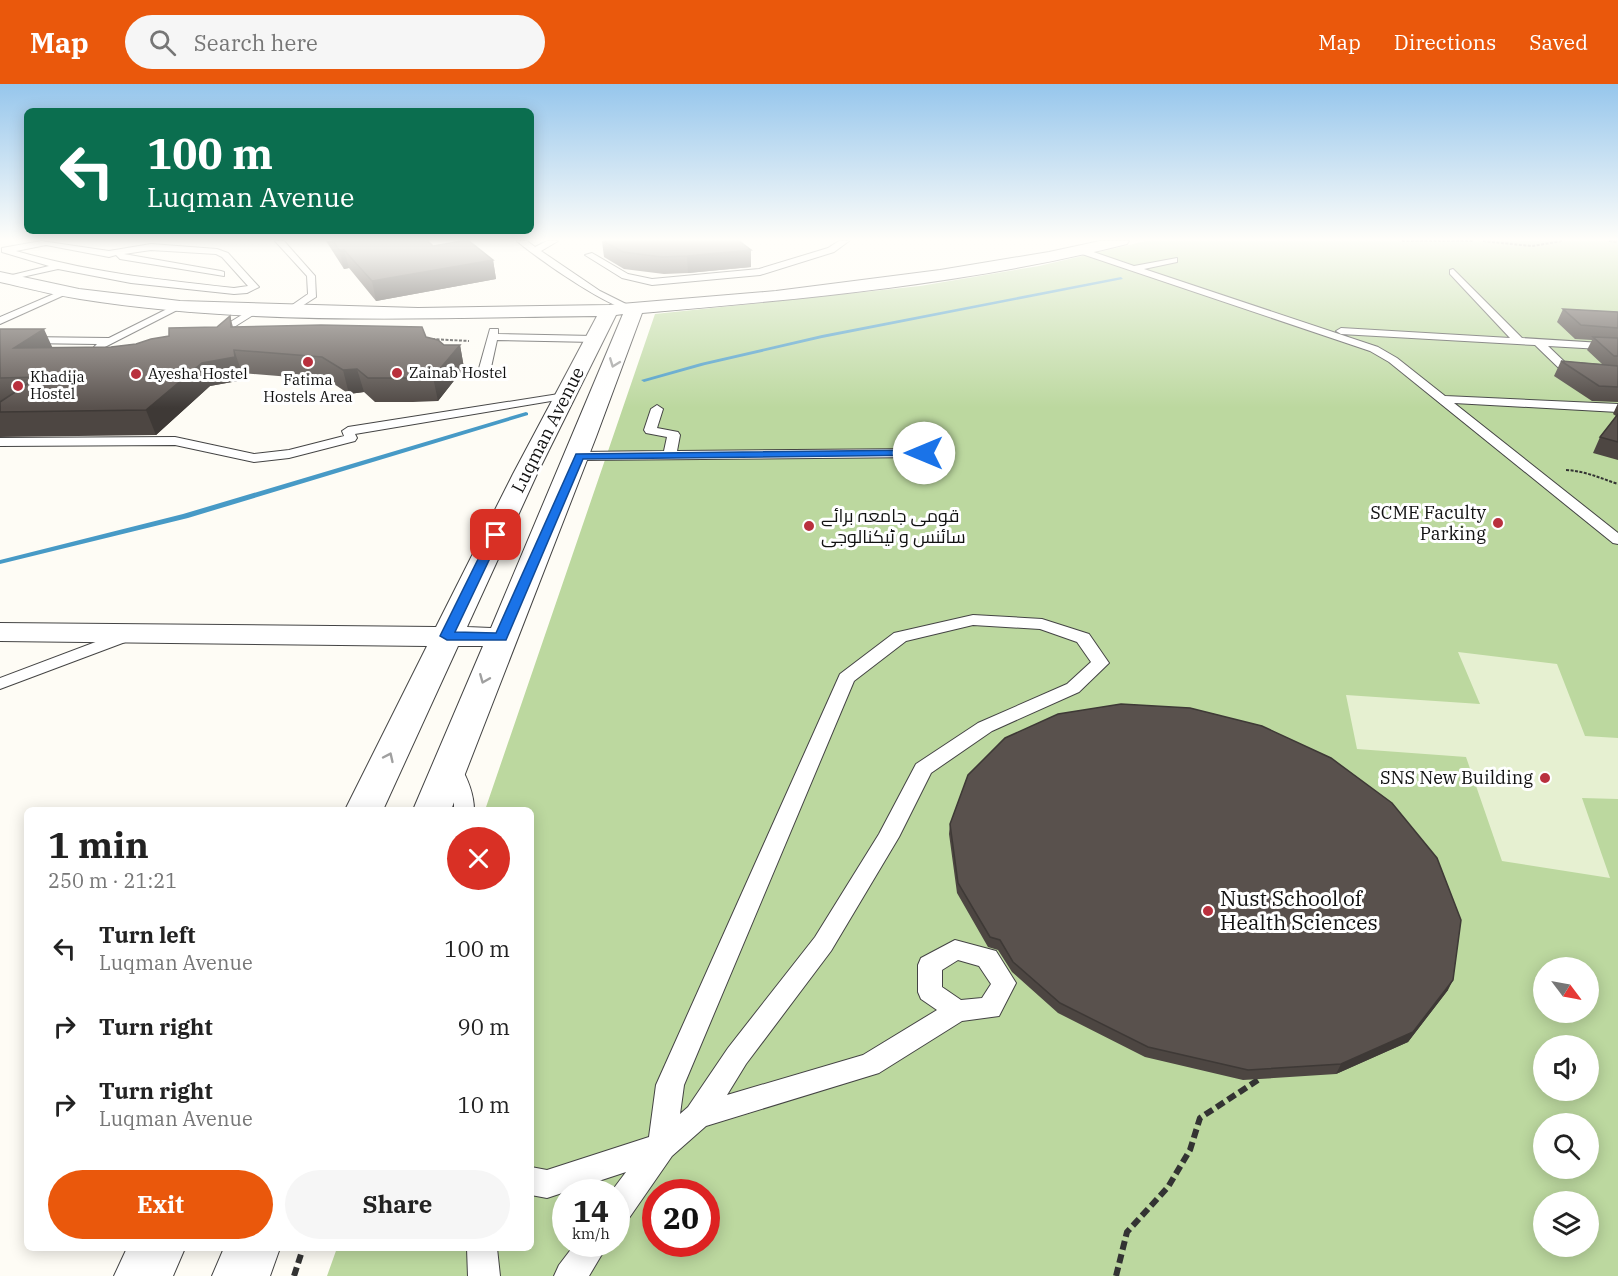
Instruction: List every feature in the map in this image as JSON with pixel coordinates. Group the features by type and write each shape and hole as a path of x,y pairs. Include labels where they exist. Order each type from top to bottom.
{"street":[{"path":"103,297 180,306 288,312 418,313 630,308 751,297"},
{"name":"Luqman Avenue","path":"365,807 594,339 630,308 633,312 579,456 501,638 433,807"},
{"path":"0,632 501,638"},
{"path":"143,1276 156,1251"},
{"path":"241,1276 251,1251"}],"lane":[{"path":"0,312 43,297"},
{"path":"0,321 48,297"},
{"path":"288,312 312,297"},
{"path":"605,297 630,308 648,301 649,297"},
{"path":"1221,297 1374,348 1618,540"},
{"path":"1477,297 1519,341"},
{"path":"91,350 180,306"},
{"path":"204,341 256,310"},
{"path":"1322,330 1618,346"},
{"path":"1558,330 1571,344"},
{"path":"484,372 493,334 594,339"},
{"path":"15,340 110,341"},
{"path":"1538,342 1569,372 1618,376"},
{"path":"0,442 194,442 244,457 266,457 351,438 348,431 565,396"},
{"path":"1439,399 1618,408"},
{"path":"657,409 650,430 674,435 670,455"},
{"path":"579,456 924,453"},
{"path":"630,1191 662,1146 698,1116 737,1056 824,944 888,837 923,769 985,727 1073,688 1100,663 1083,638 1041,624 973,620 900,637 846,678 670,1085 662,1146"},
{"path":"0,684 131,633"},
{"path":"450,764 464,797 464,807"},
{"path":"698,1116 870,1065 957,1011"},
{"path":"534,1182 547,1184 662,1146"},
{"path":"482,1251 484,1276"},
{"path":"570,1276 584,1257"}],"path":[{"path":"1585,471 1592,476 1618,484"},
{"path":"1116,1276 1127,1232 1168,1187 1190,1150 1200,1118 1261,1078"},
{"path":"294,1276 302,1251"}],"green space":[{"name":"قومی جامعہ برائے سائنس و ٹیکنالوجی","path":"819,297 1618,297 1618,1276 327,1276 336,1251 534,1251 534,807 486,807 655,314"},
{"name":"SNS New Building","path":"1458,652 1557,664 1585,736 1618,738 1618,799 1582,798 1610,878 1502,861 1466,757 1357,749 1346,695 1480,704"}],"building":[{"path":"1563,309 1618,312 1618,328 1581,325"},
{"path":"230,316 231,327 321,325 422,327 426,337 438,340 444,345 460,345 433,377 368,378 357,369 343,370 322,357 234,350 235,357 202,363 146,410 0,412 0,402 38,377 0,378 0,329 44,329 14,348 111,347 169,336 169,328 217,327"},
{"path":"1593,337 1618,338 1618,356 1614,356"},
{"path":"1561,361 1618,366 1618,387 1599,386"},
{"path":"1618,414 1618,442 1600,437"},
{"name":"Nust School of Health Sciences","path":"1121,704 1190,708 1262,726 1331,758 1392,803 1437,858 1461,920 1453,980 1413,1032 1341,1064 1248,1070 1148,1047 1060,1003 1013,962 1000,940 990,937 958,883 950,824 968,775 1005,738 1058,714"}],"waterway":[{"path":"644,380 762,349 1022,297"},
{"path":"0,562 185,516 526,414"}],"place":[{"name":"Fatima Hostels Area","path":"308,362"},
{"name":"Zainab Hostel","path":"397,373"},
{"name":"Ayesha Hostel","path":"136,374"},
{"name":"Khadija Hostel","path":"18,386"},
{"name":"SCME Faculty Parking","path":"1498,523"},
{"name":"قومی جامعہ برائے سائنس و ٹیکنالوجی","path":"809,526"},
{"name":"SNS New Building","path":"1545,778"},
{"name":"Nust School of Health Sciences","path":"1208,911"}],"route":[{"path":"496,535 447,636 501,638 579,456 924,453"}]}
